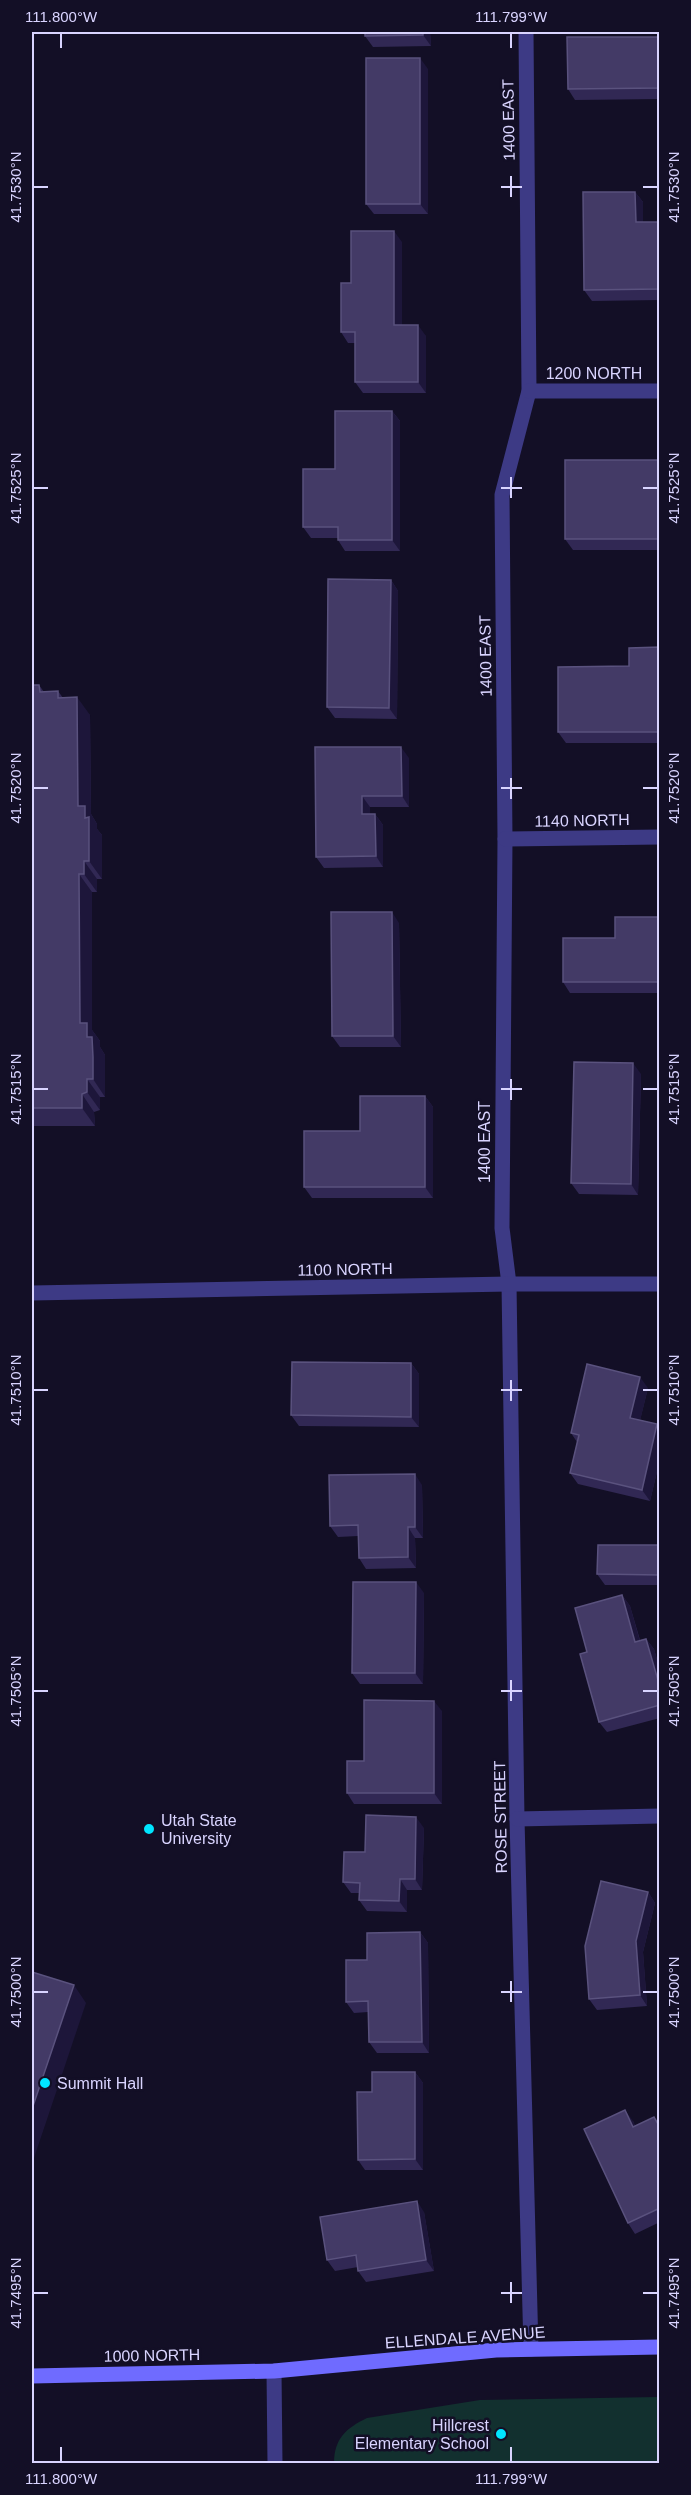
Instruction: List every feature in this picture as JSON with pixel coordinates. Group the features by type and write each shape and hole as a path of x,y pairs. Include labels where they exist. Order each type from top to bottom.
{"street":[{"name":"1400 EAST","path":"509,1284 501,1228 505,839 501,495 529,391 526,32"},
{"name":"1200 NORTH","path":"529,391 660,391"},
{"name":"1140 NORTH","path":"505,839 660,837"},
{"name":"1100 NORTH","path":"32,1293 509,1284 660,1284"},
{"name":"ROSE STREET","path":"509,1284 517,1818 531,2349"},
{"path":"517,1818 660,1816"},
{"name":"ELLENDALE AVENUE","path":"274,2371 531,2349 660,2347"},
{"path":"274,2371 275,2463"},
{"name":"1000 NORTH","path":"32,2376 274,2371"}],"green space":[{"name":"Hillcrest Elementary School","path":"659,2397 659,2463 334,2463 336,2447 343,2435 367,2418 480,2400"}],"building":[{"path":"365,32 423,32 423,35 365,36"},
{"path":"567,37 660,37 660,88 568,89"},
{"path":"366,58 420,58 420,204 366,204"},
{"path":"583,192 635,192 636,222 660,222 660,289 584,290"},
{"path":"351,231 394,231 394,325 418,325 418,382 355,382 355,332 341,332 341,283 351,283"},
{"path":"335,411 392,411 392,540 338,540 338,527 303,527 303,469 335,469"},
{"path":"565,460 660,460 660,539 565,539"},
{"path":"328,579 391,580 389,708 327,707"},
{"path":"660,647 660,732 558,732 558,667 629,666 629,648"},
{"path":"32,685 39,685 40,692 58,691 58,698 77,697 78,806 85,806 85,818 89,817 89,861 84,861 84,874 79,874 80,1023 87,1023 87,1037 92,1037 93,1057 93,1079 87,1079 87,1092 82,1094 82,1108 32,1108"},
{"path":"315,747 401,747 402,796 362,796 362,814 375,814 376,856 316,857"},
{"path":"331,912 392,912 393,1036 332,1036"},
{"path":"615,917 660,917 660,982 563,982 563,938 615,938"},
{"path":"574,1062 633,1063 631,1184 571,1183"},
{"path":"360,1096 425,1096 425,1187 304,1187 304,1131 360,1131"},
{"path":"292,1362 411,1363 411,1417 291,1415"},
{"path":"587,1364 640,1377 630,1418 657,1424 642,1490 570,1473 579,1435 571,1433"},
{"path":"415,1474 415,1527 408,1527 408,1557 359,1558 358,1525 330,1526 329,1475"},
{"path":"598,1545 660,1545 660,1575 597,1574"},
{"path":"353,1582 416,1582 415,1673 352,1673"},
{"path":"622,1595 635,1642 646,1639 660,1687 660,1705 599,1722 580,1654 587,1652 575,1608"},
{"path":"364,1700 434,1701 434,1793 347,1793 347,1761 364,1761"},
{"path":"366,1815 416,1817 415,1879 400,1879 399,1901 359,1900 360,1883 343,1882 344,1852 365,1852"},
{"path":"601,1881 648,1892 636,1941 640,1995 589,1999 585,1946"},
{"path":"420,1932 422,2042 369,2042 368,2001 346,2002 346,1960 367,1960 367,1933"},
{"path":"32,1972 74,1985 32,2109"},
{"path":"372,2072 415,2072 415,2159 358,2160 357,2092 372,2092"},
{"path":"625,2110 633,2127 654,2117 660,2128 660,2208 628,2223 584,2129"},
{"path":"417,2201 426,2260 358,2271 356,2255 327,2260 320,2217"}],"place":[{"name":"Utah State University","path":"149,1829"},
{"name":"Summit Hall","path":"45,2083"},
{"name":"Hillcrest Elementary School","path":"501,2434"}]}
